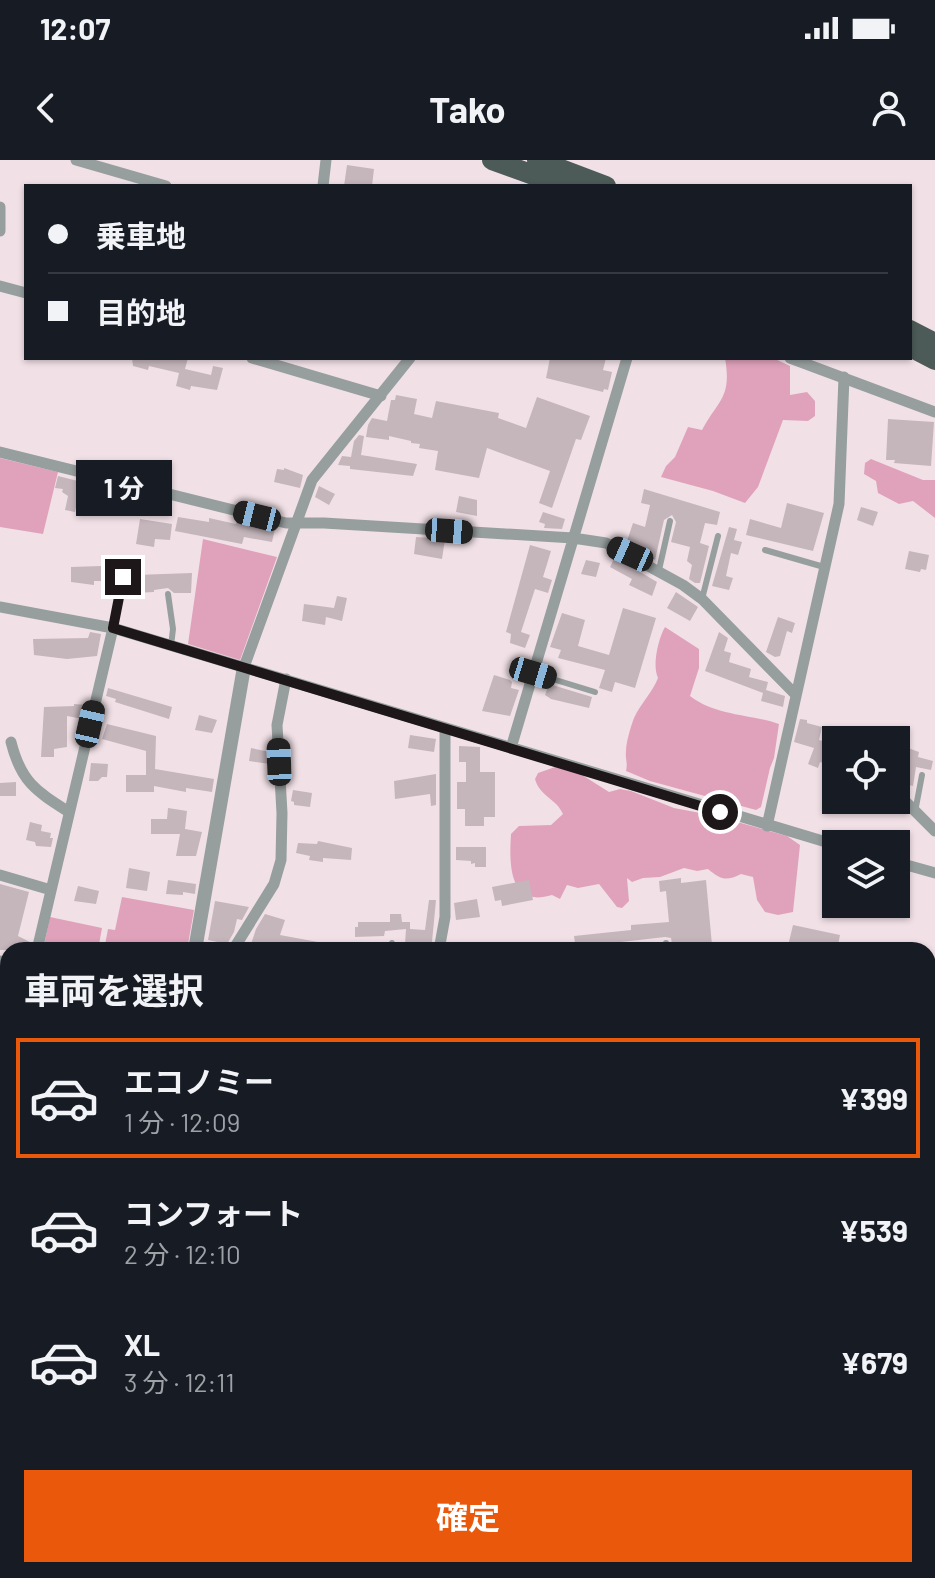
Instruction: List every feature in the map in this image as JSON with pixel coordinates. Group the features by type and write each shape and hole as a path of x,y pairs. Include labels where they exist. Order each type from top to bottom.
{"highway":[{"path":"492,160 558,184"},
{"path":"537,160 601,184"},
{"path":"912,331 935,343"},
{"path":"912,348 935,360"}],"street":[{"path":"76,160 159,184"},
{"path":"323,184 326,160"},
{"path":"0,207 0,231"},
{"path":"0,286 24,292"},
{"path":"259,360 381,396"},
{"path":"196,942 244,667 296,523 312,480 408,360"},
{"path":"511,748 626,360"},
{"path":"796,360 935,412"},
{"path":"767,826 839,504 844,377"},
{"path":"0,452 296,523 573,538 606,543 659,570 702,599 795,694"},
{"path":"0,607 113,628 822,841"},
{"path":"39,942 113,628"},
{"path":"238,942 274,884 281,860 277,725 286,679"},
{"path":"440,942 445,917 445,728"},
{"path":"6,745 27,782 69,812"},
{"path":"910,807 935,831"},
{"path":"910,866 935,873"},
{"path":"0,875 51,890"}],"lane":[{"path":"659,570 670,521"},
{"path":"702,599 718,536"},
{"path":"765,550 824,567"},
{"path":"113,628 123,577 132,568 142,565"},
{"path":"168,594 173,629 171,646"},
{"path":"533,673 595,692"},
{"path":"915,812 922,775"}],"shaded area":[{"path":"725,360 777,360 790,366 790,395 807,392 815,401 815,416 808,421 783,420 758,487 745,503 661,477 675,457 688,427 702,430 722,398 727,371"},
{"path":"0,458 58,472 43,534 0,527"},
{"path":"871,459 923,480 935,480 935,518 913,501 899,504 878,493 876,481 864,474 865,463"},
{"path":"203,539 277,557 240,660 188,644"},
{"path":"665,627 699,649 699,668 690,696 722,711 779,724 761,807 756,810 650,781 626,771 629,734 634,718 658,678 657,652"},
{"path":"555,767 579,773 609,792 620,789 631,791 674,808 787,836 800,845 793,912 778,915 765,912 757,900 753,877 741,874 723,878 708,869 697,871 684,868 660,877 632,882 627,878 629,901 622,908 617,907 599,884 578,888 567,885 560,899 552,895 527,895 520,890 512,870 511,834 519,826 551,825 563,814 540,790 535,779 538,773"},
{"path":"122,897 194,910 188,942 106,942 108,929 115,930"},
{"path":"50,917 102,928 99,942 45,942"}],"building":[{"path":"347,165 374,169 372,184 344,184"},
{"path":"132,360 187,360 185,369 211,375 213,366 223,368 217,390 191,386 190,390 176,386 179,373 149,366 148,370 133,366"},
{"path":"550,360 606,360 603,370 612,372 608,390 604,389 603,392 546,378"},
{"path":"396,395 417,399 414,414 432,418 436,401 499,413 498,418 526,428 537,397 590,416 581,440 576,439 552,508 539,503 550,471 487,448 479,478 435,470 438,451 419,448 420,444 389,436 389,440 366,437 372,418 387,421 391,400 395,400"},
{"path":"888,419 934,422 931,466 886,460"},
{"path":"359,435 364,436 361,455 417,464 413,476 338,465 342,456 351,457 354,441"},
{"path":"284,468 303,475 300,488 274,482 277,469"},
{"path":"58,476 82,482 75,512 65,510 68,496 62,492 63,489 55,488"},
{"path":"319,486 335,494 329,505 315,497"},
{"path":"644,489 720,512 717,525 705,523 700,543 709,546 700,583 689,579 692,565 687,561 690,547 671,542 676,522 672,515 664,520 655,560 626,544 633,523 645,527 650,505 641,503"},
{"path":"459,496 477,500 477,516 456,512"},
{"path":"787,503 824,513 813,551 746,535 750,519 781,528"},
{"path":"861,507 878,512 873,526 857,520"},
{"path":"543,512 565,519 562,529 544,528 545,524 539,522"},
{"path":"178,517 209,522 209,518 236,524 237,520 275,529 272,542 244,537 242,544 175,531"},
{"path":"140,519 172,524 170,540 155,539 154,547 136,544"},
{"path":"729,527 737,529 734,540 742,542 738,555 731,553 726,576 733,578 729,590 712,586"},
{"path":"416,537 445,539 442,559 414,554"},
{"path":"530,545 551,551 543,577 552,580 548,593 535,589 521,632 530,635 525,648 510,643 511,634 506,632"},
{"path":"909,551 929,555 926,570 905,569"},
{"path":"615,557 657,582 652,596 629,585 632,579 610,567"},
{"path":"586,560 600,563 596,577 581,574"},
{"path":"101,566 101,581 94,581 94,585 71,582 71,567"},
{"path":"192,573 191,593 174,593 168,588 135,593 133,587 135,575"},
{"path":"676,592 698,607 690,621 667,608"},
{"path":"337,596 347,598 342,621 326,617 325,625 302,621 304,604 334,608"},
{"path":"623,608 656,618 635,688 615,682 612,692 599,688 605,670 558,658 561,650 550,647 562,613 585,620 578,646 609,655"},
{"path":"778,617 795,623 792,633 787,631 780,656 775,657 766,652"},
{"path":"90,632 101,634 97,656 67,659 34,655 33,639 88,638"},
{"path":"719,632 728,638 724,651 731,653 729,662 751,669 749,677 768,682 766,690 785,696 783,707 761,701 763,693 705,671"},
{"path":"494,675 510,680 511,688 519,690 510,716 482,711"},
{"path":"549,684 592,697 589,708 551,699 545,695"},
{"path":"108,688 172,707 169,719 115,702 116,699 106,696"},
{"path":"86,705 83,719 67,716 67,747 54,749 54,757 41,757 44,707"},
{"path":"199,715 217,720 212,733 195,730"},
{"path":"800,719 822,727 819,740 822,741 822,763 818,768 808,764 814,748 794,742"},
{"path":"107,724 156,736 155,769 214,779 212,792 186,788 186,792 154,786 154,792 126,792 126,775 146,775 146,751 102,739"},
{"path":"410,735 436,739 434,752 408,748"},
{"path":"459,746 480,747 480,772 495,772 495,817 484,817 484,826 465,826 465,809 457,809 457,782 466,782 466,762 459,762"},
{"path":"251,748 270,752 270,764 249,761"},
{"path":"910,749 919,752 918,757 933,761 931,770 916,767 913,786 910,785"},
{"path":"91,763 108,764 107,777 89,781"},
{"path":"436,774 436,805 431,806 430,794 395,799 394,781"},
{"path":"16,782 16,796 0,796 0,783"},
{"path":"293,790 312,793 310,807 294,805 291,801"},
{"path":"168,808 187,811 185,829 202,832 196,856 176,856 180,834 151,834 151,819 167,819"},
{"path":"30,822 42,825 41,831 51,833 51,847 36,846 35,842 26,840"},
{"path":"318,841 352,848 351,860 323,858 323,862 309,860 310,856 296,853 298,843 317,844"},
{"path":"456,847 486,847 486,867 475,867 471,861 456,860"},
{"path":"129,868 150,872 147,891 126,888"},
{"path":"681,878 681,883 706,880 712,942 672,942 671,938 665,937 621,942 575,942 574,936 631,930 631,925 669,922 666,891 660,892 659,881"},
{"path":"168,880 196,884 195,894 166,894"},
{"path":"529,880 533,900 502,906 501,900 495,901 492,887"},
{"path":"0,884 29,892 18,936 30,942 0,942"},
{"path":"78,886 99,891 96,904 74,901"},
{"path":"477,899 480,917 456,920 454,903"},
{"path":"429,900 436,900 432,942 405,942 406,929 385,931 384,936 355,937 358,922 390,922 390,914 401,914 402,922 410,922 410,929 425,930"},
{"path":"215,901 249,907 242,920 237,919 228,942 208,940"},
{"path":"265,914 285,920 280,935 318,942 252,942"},
{"path":"793,925 840,935 839,942 789,942"}],"route":[{"path":"123,577 113,628 720,812"}]}
